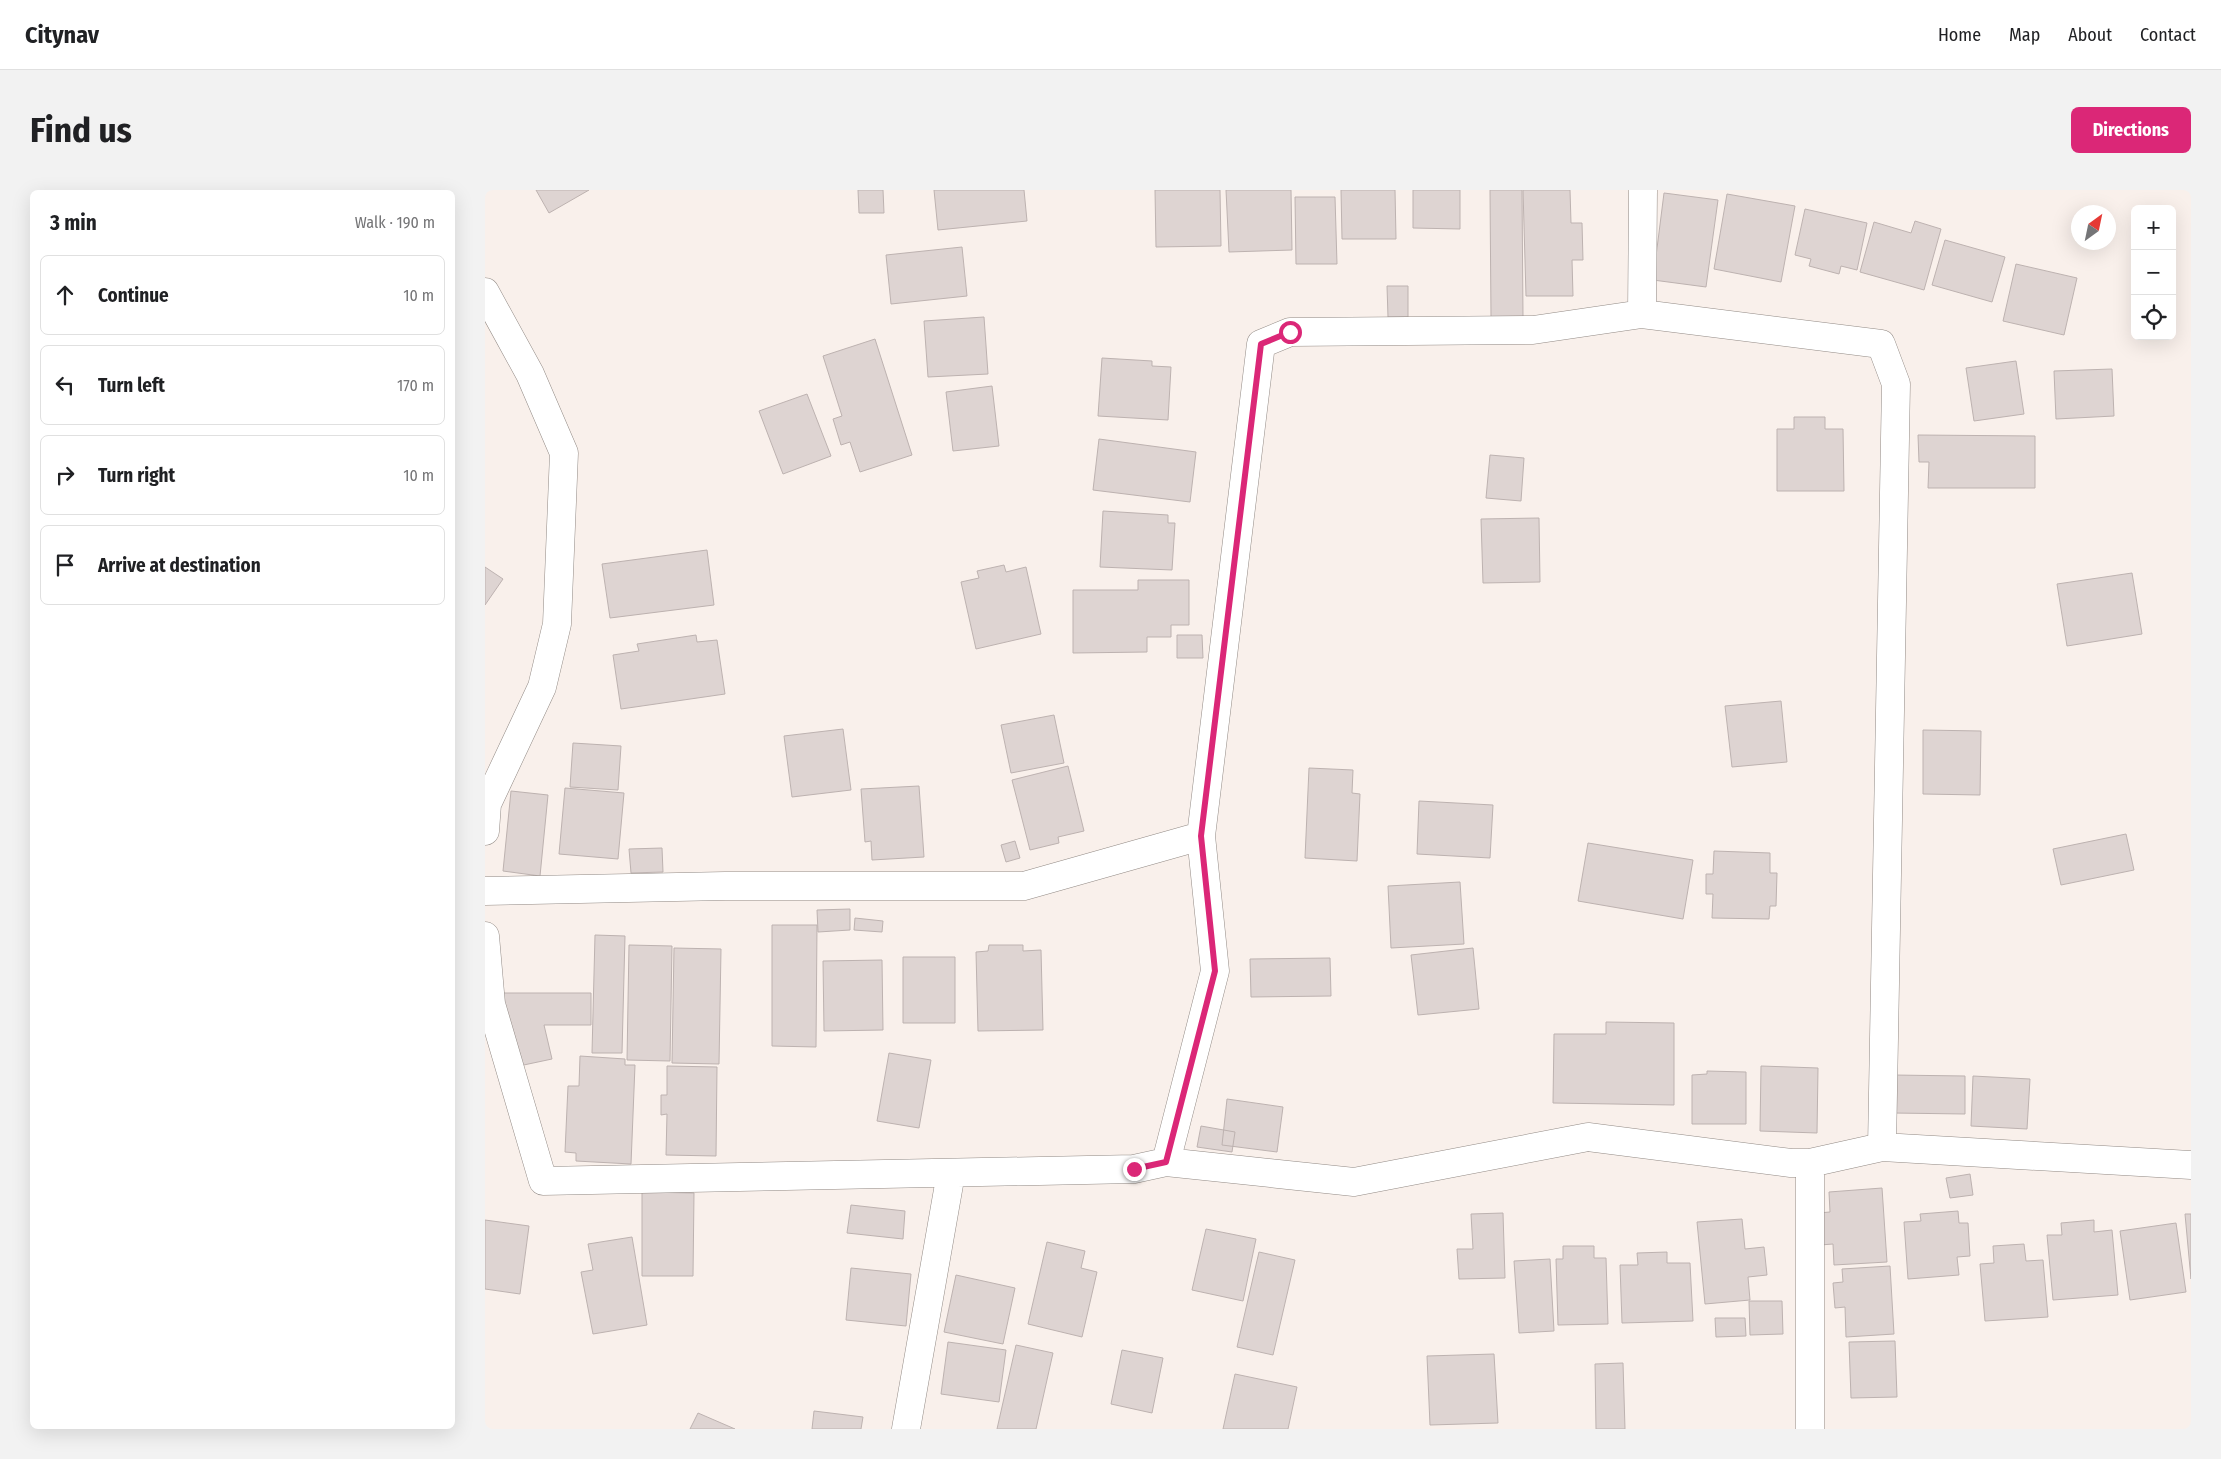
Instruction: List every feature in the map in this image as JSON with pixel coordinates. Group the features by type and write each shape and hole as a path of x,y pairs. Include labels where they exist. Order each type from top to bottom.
{"street":[{"path":"1642,314 1643,190"},
{"path":"485,292 530,374 564,453 557,624 542,687 487,804 485,831"},
{"path":"1166,1162 1215,971 1201,836 1261,344 1290,332 1533,330 1642,314 1881,344 1896,384 1882,1147"},
{"path":"485,891 725,886 1024,886 1201,836"},
{"path":"485,936 491,1004 543,1181 1134,1169 1166,1162 1354,1182 1588,1137 1791,1163 1810,1163 1882,1147 2191,1165"},
{"path":"1810,1163 1810,1429"},
{"path":"906,1429 951,1173"}],"building":[{"path":"536,190 589,190 549,213"},
{"path":"858,190 883,190 884,213 859,213"},
{"path":"934,190 1024,190 1027,221 938,230"},
{"path":"1155,190 1220,190 1221,246 1156,247"},
{"path":"1226,190 1291,190 1292,250 1229,252"},
{"path":"1341,190 1395,190 1396,239 1342,239"},
{"path":"1413,190 1460,190 1460,229 1413,228"},
{"path":"1490,190 1522,190 1523,317 1491,317"},
{"path":"1523,190 1570,190 1571,223 1582,223 1583,260 1572,260 1573,296 1526,296"},
{"path":"1664,193 1718,200 1706,287 1653,280"},
{"path":"1727,194 1795,206 1781,282 1714,269"},
{"path":"1295,197 1335,197 1337,264 1296,264"},
{"path":"1805,209 1867,223 1857,270 1841,266 1839,274 1809,266 1811,259 1795,255"},
{"path":"1915,221 1941,229 1924,290 1860,272 1874,222 1911,233"},
{"path":"1945,240 2005,257 1992,302 1932,285"},
{"path":"962,247 967,296 891,304 886,255"},
{"path":"2016,264 2077,278 2064,335 2003,321"},
{"path":"1387,286 1408,286 1408,317 1388,317"},
{"path":"984,317 988,374 928,377 924,321"},
{"path":"875,339 912,455 860,472 850,442 841,445 833,419 842,416 823,356"},
{"path":"1102,358 1152,361 1152,366 1171,367 1168,420 1098,416"},
{"path":"2016,361 2024,414 1974,421 1966,368"},
{"path":"2112,369 2114,416 2056,419 2054,371"},
{"path":"992,386 999,446 953,451 946,392"},
{"path":"807,394 831,456 783,474 759,411"},
{"path":"1794,417 1825,417 1825,429 1843,429 1844,491 1777,491 1777,429 1794,429"},
{"path":"1918,435 2035,436 2035,488 1928,488 1929,462 1919,462"},
{"path":"1099,439 1196,452 1190,502 1093,490"},
{"path":"1490,455 1524,458 1521,501 1486,498"},
{"path":"1103,511 1168,515 1168,523 1175,523 1172,570 1100,567"},
{"path":"1539,518 1540,582 1483,583 1481,519"},
{"path":"707,550 714,605 610,618 602,564"},
{"path":"1004,565 1006,572 1026,567 1041,634 976,649 961,582 979,578 977,571"},
{"path":"485,567 503,579 485,605"},
{"path":"2132,573 2142,634 2067,646 2057,584"},
{"path":"1138,580 1189,580 1189,625 1171,625 1171,637 1147,637 1147,652 1073,653 1073,590 1138,590"},
{"path":"696,635 697,642 717,640 725,694 621,709 613,655 639,651 637,644"},
{"path":"1177,635 1202,635 1203,658 1177,658"},
{"path":"1781,701 1787,762 1732,767 1725,706"},
{"path":"1054,715 1064,763 1011,773 1001,725"},
{"path":"843,729 851,790 792,797 784,736"},
{"path":"1923,730 1981,731 1980,795 1923,794"},
{"path":"573,743 621,746 618,790 570,787"},
{"path":"1068,766 1084,831 1058,837 1059,843 1030,850 1012,780"},
{"path":"1309,768 1353,770 1352,793 1360,794 1357,861 1305,858"},
{"path":"919,786 924,857 872,860 871,841 865,842 861,789"},
{"path":"565,788 624,793 618,859 559,854"},
{"path":"511,791 548,795 540,876 503,871"},
{"path":"1419,801 1493,805 1490,858 1417,854"},
{"path":"2126,834 2134,870 2061,885 2053,849"},
{"path":"1015,841 1020,858 1006,862 1001,845"},
{"path":"1588,843 1693,860 1683,919 1578,901"},
{"path":"662,848 663,872 631,873 629,849"},
{"path":"1714,851 1770,853 1770,873 1777,873 1776,906 1770,906 1769,919 1712,918 1713,894 1706,894 1706,874 1713,874"},
{"path":"1460,882 1464,944 1391,948 1388,886"},
{"path":"850,909 850,930 818,932 817,910"},
{"path":"855,918 883,921 882,932 854,930"},
{"path":"772,925 817,925 816,1047 772,1046"},
{"path":"595,935 625,936 622,1053 592,1053"},
{"path":"629,945 672,946 670,1061 627,1060"},
{"path":"989,945 1023,945 1023,951 1041,950 1043,1030 978,1031 976,952 988,951"},
{"path":"674,948 721,949 719,1064 672,1063"},
{"path":"1473,948 1479,1009 1418,1015 1411,955"},
{"path":"903,957 955,957 955,1023 903,1023"},
{"path":"1330,958 1331,996 1251,997 1250,959"},
{"path":"882,960 883,1030 824,1031 823,961"},
{"path":"500,993 591,993 591,1025 544,1025 552,1059 519,1066"},
{"path":"1606,1022 1674,1023 1674,1105 1553,1103 1554,1034 1606,1034"},
{"path":"889,1053 931,1060 919,1128 877,1121"},
{"path":"580,1056 625,1059 625,1065 635,1065 631,1164 576,1161 576,1153 565,1152 568,1086 579,1086"},
{"path":"667,1066 717,1067 716,1156 666,1155 667,1114 661,1115 661,1095 667,1095"},
{"path":"1761,1066 1818,1068 1817,1133 1760,1131"},
{"path":"1707,1071 1746,1072 1746,1124 1692,1124 1692,1075 1707,1074"},
{"path":"1893,1075 1965,1076 1965,1114 1893,1113"},
{"path":"1973,1076 2030,1079 2027,1129 1971,1126"},
{"path":"1227,1099 1283,1107 1277,1152 1222,1145"},
{"path":"1201,1126 1235,1132 1232,1152 1197,1147"},
{"path":"1970,1174 1973,1195 1950,1198 1946,1178"},
{"path":"1882,1188 1887,1262 1834,1265 1833,1244 1820,1245 1818,1213 1830,1212 1829,1192"},
{"path":"642,1192 694,1193 693,1276 642,1276"},
{"path":"851,1205 905,1211 903,1239 847,1233"},
{"path":"1958,1211 1959,1223 1968,1223 1970,1256 1957,1257 1959,1275 1908,1279 1904,1222 1921,1221 1920,1214"},
{"path":"1503,1213 1505,1278 1459,1279 1457,1249 1473,1249 1471,1214"},
{"path":"2185,1214 2191,1214 2191,1279"},
{"path":"1742,1219 1745,1249 1764,1247 1767,1275 1748,1277 1750,1300 1705,1304 1697,1222"},
{"path":"485,1220 529,1226 520,1294 485,1289"},
{"path":"2094,1220 2094,1232 2112,1230 2118,1295 2053,1300 2047,1235 2062,1235 2061,1223"},
{"path":"2176,1223 2186,1292 2130,1300 2120,1231"},
{"path":"1206,1229 1256,1239 1243,1301 1192,1290"},
{"path":"632,1237 647,1325 593,1334 581,1272 593,1270 588,1244"},
{"path":"1047,1242 1085,1251 1081,1268 1097,1272 1082,1337 1028,1324"},
{"path":"2024,1244 2026,1261 2043,1260 2048,1317 1985,1321 1980,1264 1994,1263 1993,1246"},
{"path":"1563,1246 1594,1246 1594,1258 1606,1258 1608,1324 1558,1325 1556,1259 1563,1259"},
{"path":"1259,1252 1295,1260 1273,1355 1237,1347"},
{"path":"1667,1252 1667,1263 1690,1263 1693,1321 1622,1323 1620,1265 1638,1265 1637,1253"},
{"path":"1550,1259 1554,1331 1519,1333 1514,1261"},
{"path":"1890,1266 1894,1334 1846,1337 1845,1307 1835,1308 1833,1283 1843,1282 1842,1269"},
{"path":"851,1268 911,1274 906,1326 846,1320"},
{"path":"956,1275 1015,1288 1003,1344 944,1332"},
{"path":"1749,1301 1782,1301 1783,1334 1750,1335"},
{"path":"1715,1318 1745,1318 1746,1336 1716,1337"},
{"path":"1895,1341 1897,1397 1851,1398 1849,1342"},
{"path":"948,1342 1006,1350 999,1402 941,1394"},
{"path":"1016,1345 1053,1353 1036,1429 997,1429"},
{"path":"1122,1350 1163,1358 1152,1413 1111,1404"},
{"path":"1494,1354 1498,1423 1430,1425 1427,1356"},
{"path":"1623,1363 1625,1429 1596,1429 1595,1364"},
{"path":"1235,1374 1297,1387 1288,1429 1223,1429"},
{"path":"814,1411 863,1417 861,1429 812,1429"},
{"path":"698,1413 735,1429 690,1429"}],"route":[{"path":"1134,1169 1166,1162 1215,971 1201,836 1261,344 1290,332"}]}
